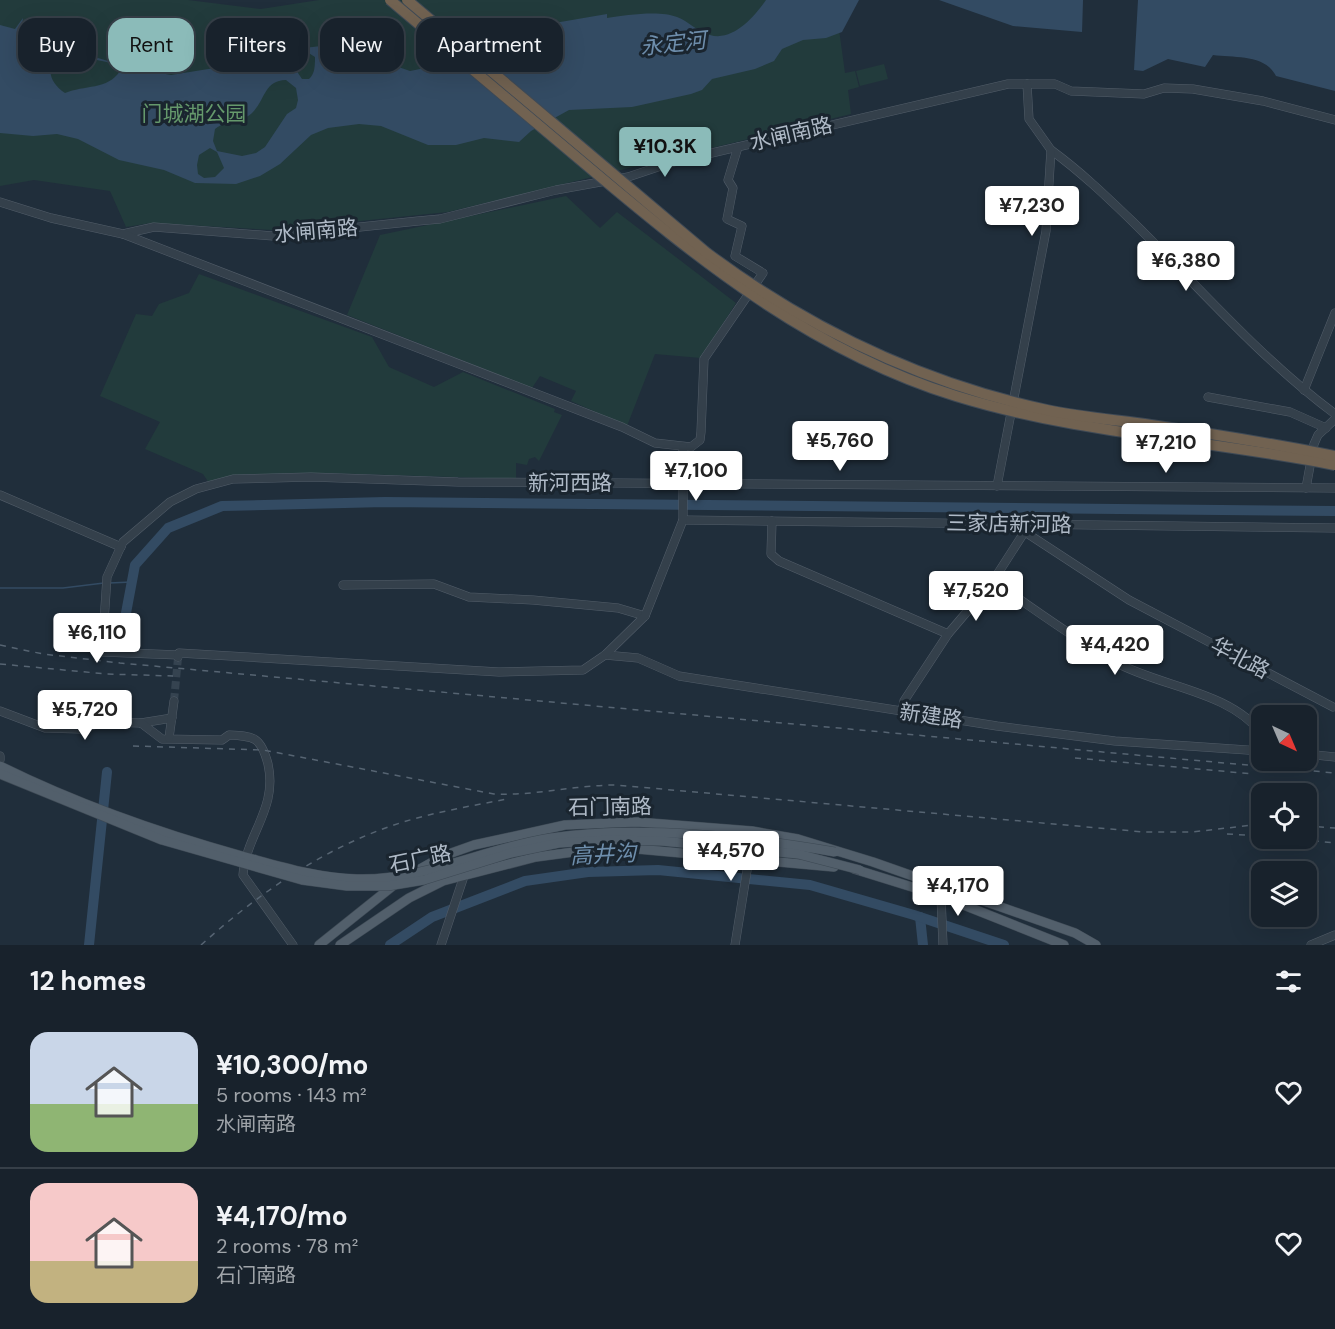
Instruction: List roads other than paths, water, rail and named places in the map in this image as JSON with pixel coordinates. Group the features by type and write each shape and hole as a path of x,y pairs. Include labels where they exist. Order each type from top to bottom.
{"highway":[{"path":"390,0 701,261 781,315 849,352 937,390 1035,417 1335,465"},
{"path":"407,0 707,253 742,279 853,344 958,387 1048,410 1335,456"}],"main road":[{"name":"石广路","path":"0,766 158,831 280,867 318,875 356,879 393,878 435,869 523,843 598,833 637,832 788,844 835,852"},
{"name":"石广路","path":"0,774 162,840 302,880 346,886 388,886 424,880 540,847 609,840 661,841 798,854 860,870"},
{"name":"石门南路","path":"319,945 378,896 422,866 474,845 565,825 638,822 760,833 798,839 873,862 1064,945"},
{"name":"石门南路","path":"340,945 409,898 443,881 536,857 596,849 638,849 860,870 943,892 1075,933 1096,945"}],"street":[{"name":"水闸南路","path":"0,202 51,218 123,234 154,227 273,236 440,219 556,190 628,177 673,162 1008,84 1055,84 1071,91 1144,94 1164,88 1192,89 1263,101 1335,120"},
{"path":"1027,84 1029,119 1051,150 1092,181 1198,286 1237,329 1304,390 1335,414"},
{"path":"123,234 622,428 655,443 692,447 700,440 704,359 763,273 735,256 742,226 727,219 733,188 728,180 738,147"},
{"path":"998,486 1046,231 1051,150"},
{"path":"1304,390 1331,331 1335,313"},
{"path":"1208,397 1290,412 1326,428"},
{"path":"1306,488 1314,444 1318,435 1335,419"},
{"path":"605,654 645,616 683,520 683,447"},
{"name":"新河西路","path":"605,654 583,670 500,672 179,653 178,657 102,652 106,578 123,542 170,502 196,489 233,479 311,477 458,482 1335,488"},
{"path":"0,495 121,547"},
{"name":"三家店新河路","path":"683,520 1335,528"},
{"path":"772,521 771,554 779,561 948,633"},
{"path":"902,712 904,701 948,633 993,581 1029,524"},
{"name":"华北路","path":"1025,532 1129,600 1333,707"},
{"path":"993,581 1116,663 1192,690 1251,719"},
{"path":"343,585 434,584 469,597 618,608 645,616"},
{"name":"新建路","path":"605,654 638,658 679,676 902,712 1115,741 1251,750"},
{"path":"169,738 174,701"},
{"path":"0,711 45,728 80,729 104,722 141,723 172,718"},
{"path":"141,723 162,739 222,740 229,735 251,736 260,742 266,759 271,790 243,875 293,945"},
{"path":"1317,755 1335,757"},
{"path":"441,945 474,845"},
{"path":"735,945 748,858"},
{"path":"943,892 943,942"},
{"path":"1311,945 1335,935"}],"water":[{"name":"永定河","path":"766,0 859,0 842,32 826,38 803,40 782,49 774,61 755,69 712,79 702,90 691,94 632,107 569,110 531,131 519,142 484,138 456,145 428,145 381,126 359,124 328,128 311,135 280,164 260,176 236,184 195,183 164,170 119,160 78,139 57,134 33,136 0,133 0,25 15,29 18,25 18,72 51,72 55,84 65,93 102,84 119,72 155,72 171,75 206,69 206,72 297,72 302,79 309,79 314,72 315,57 308,53 308,48 320,46 320,72 404,72 404,69 416,70 416,72 563,72 563,22 607,14 607,18 662,14 681,19 706,34 719,36 735,31 750,20","holes":["286,80 296,88 298,100 296,108 287,114 265,147 256,153 242,156 217,151 213,141 215,129 249,115 273,83","210,148 217,152 224,168 215,177 204,178 198,174 197,165 199,155"]},
{"path":"939,0 1083,0 1082,32 1013,26"},
{"path":"1138,0 1335,0 1335,91 1276,76 1265,64 1240,57 1213,55 1205,67 1168,59 1143,71 1134,70"}],"waterway":[{"path":"120,645 135,565 168,528 222,506 385,502 1335,511"},
{"path":"109,583 132,582"},
{"path":"0,588 63,588 104,583"},
{"path":"89,945 107,772"},
{"name":"高井沟","path":"390,945 432,917 525,881 588,872 658,870 810,885 914,915 1004,945"},
{"path":"920,917 923,945"}],"tunnel":[{"path":"174,701 178,658"}],"railway":[{"path":"0,645 43,654 120,663 1335,773"},
{"path":"0,664 107,674 173,676"},
{"path":"133,746 263,750 494,794 616,785 1144,832 1192,832 1251,825"},
{"path":"1075,758 1254,774"},
{"path":"201,945 270,890 319,858 345,845 413,819 507,799"},
{"path":"1317,827 1335,828"},
{"path":"1227,834 1251,835"},
{"path":"1317,841 1335,843"}],"park label":[{"name":"门城湖公园","path":"194,114"}]}
